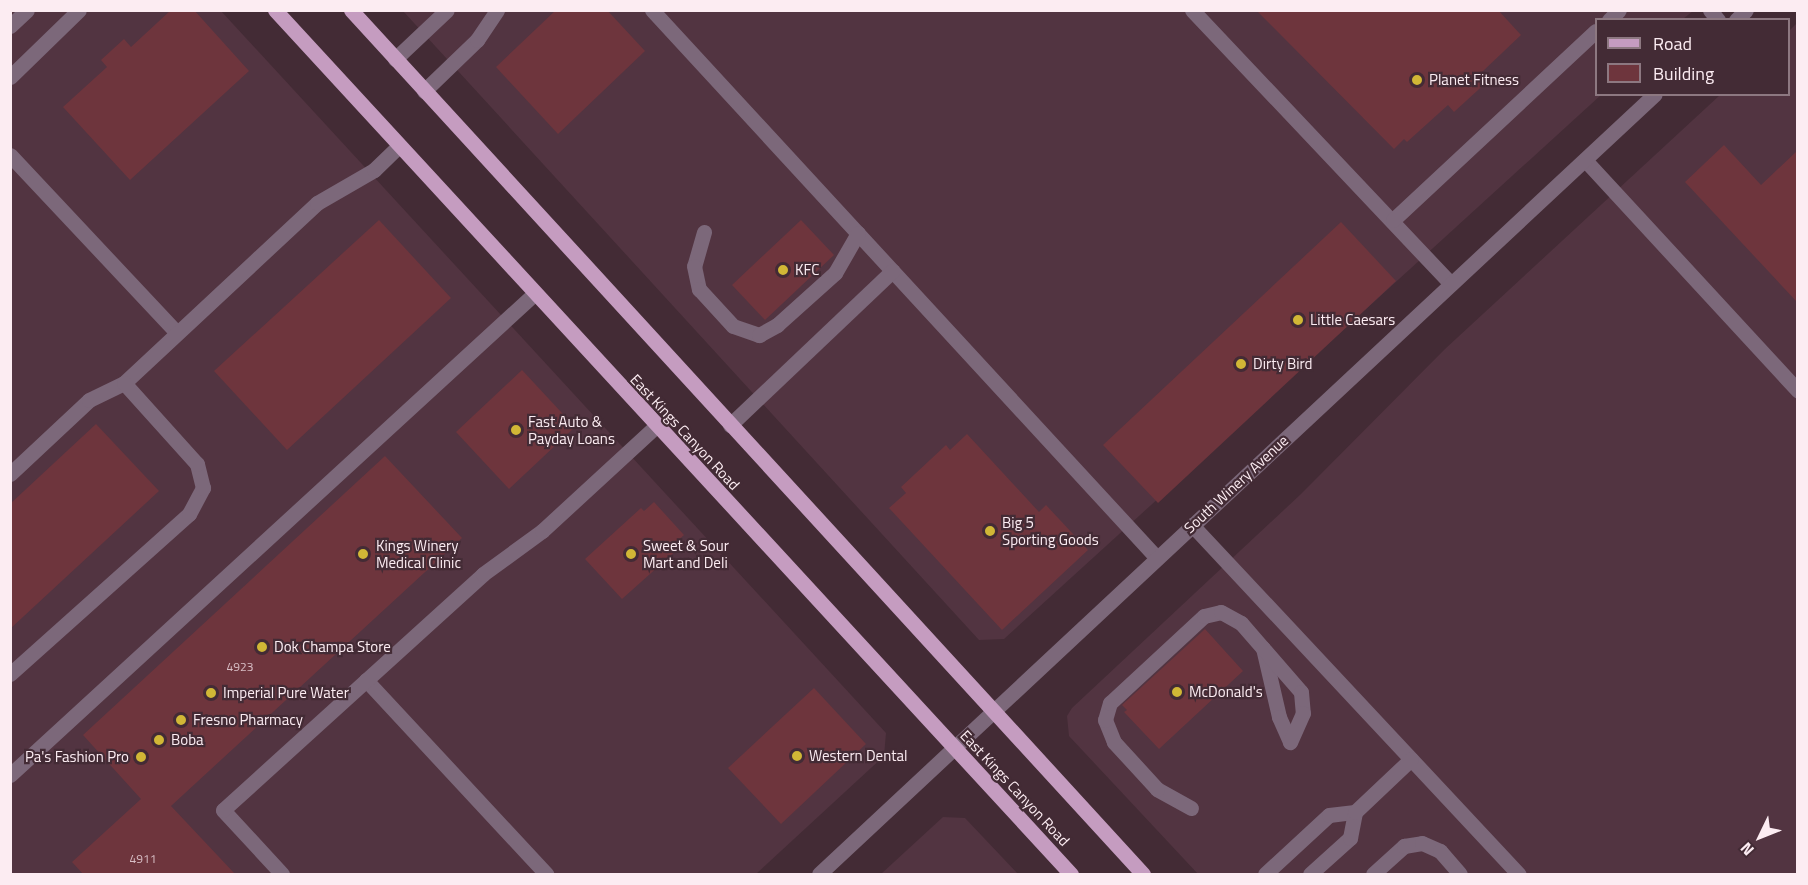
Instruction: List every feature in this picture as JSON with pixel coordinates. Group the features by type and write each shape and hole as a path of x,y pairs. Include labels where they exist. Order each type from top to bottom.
{"main road":[{"name":"East Kings Canyon Road","path":"275,10 952,748 1071,874"},
{"path":"351,10 992,712 1143,874"}],"street":[{"path":"10,26 27,10"},
{"path":"10,77 79,10"},
{"path":"395,59 447,10"},
{"path":"424,91 477,40 497,10"},
{"path":"652,10 1157,558"},
{"path":"1192,10 1328,157 1393,220 1451,284"},
{"path":"1393,220 1595,32"},
{"name":"South Winery Avenue","path":"819,874 1653,96"},
{"path":"10,474 89,400 124,383 317,203 374,170 399,146"},
{"path":"10,155 177,333"},
{"path":"1585,160 1797,391"},
{"path":"704,232 694,266 699,289 733,326 759,335 777,326 835,273 858,233"},
{"path":"730,425 892,271"},
{"path":"10,775 534,294"},
{"path":"10,674 189,514 203,488 197,464 124,383"},
{"path":"282,874 224,810 483,574 542,531 656,426"},
{"path":"1192,525 1519,874"},
{"path":"1191,808 1157,789 1114,742 1107,730 1106,711 1196,622 1213,612 1228,614 1241,623 1263,648 1301,692 1303,713 1290,742 1279,717 1263,648"},
{"path":"366,681 546,874"},
{"path":"1310,874 1350,838 1355,812 1411,759"},
{"path":"1265,874 1329,815 1355,812"},
{"path":"1373,874 1397,852 1412,843 1440,851 1461,874"}],"shaded area":[{"path":"10,11 221,11 886,733 884,756 756,874 11,874"},
{"path":"403,11 1693,11 1684,18 1595,18 1595,96 1600,96 1004,639 979,640"},
{"path":"1797,23 1797,874 1198,874 1069,736 1067,716 1072,708 1301,494 1445,349 1719,96 1790,96 1790,30"},
{"path":"943,817 965,818 1018,874 881,874"}],"building":[{"path":"171,10 194,10 249,71 130,180 63,107 107,67 101,60 124,39 131,47"},
{"path":"556,10 607,10 645,51 558,134 496,67"},
{"name":"Planet Fitness","path":"1256,10 1498,10 1521,35 1482,72 1489,80 1454,112 1448,105 1407,142 1404,139 1394,149"},
{"path":"1724,145 1761,185 1797,151 1797,302 1685,182"},
{"path":"379,220 451,298 287,450 214,371"},
{"name":"KFC","path":"801,220 834,255 765,320 732,285"},
{"path":"1341,222 1396,281 1158,503 1103,445"},
{"name":"Fast Auto & Payday Loans","path":"522,370 575,427 509,489 456,432"},
{"path":"96,424 159,491 10,629 10,504"},
{"name":"Big 5 Sporting Goods","path":"967,434 1039,512 1046,505 1088,550 1002,630 889,508 906,493 901,487 946,445 950,450"},
{"path":"385,456 462,538 171,806 235,874 83,874 72,862 141,799 83,735"},
{"name":"Sweet & Sour Mart and Deli","path":"654,502 684,535 674,544 678,549 622,599 585,559 641,508 644,511"},
{"name":"McDonald's","path":"1205,629 1243,671 1159,749 1124,712 1127,710 1122,705"},
{"name":"Western Dental","path":"814,688 866,744 781,824 728,768"}],"place":[{"name":"Planet Fitness","path":"1417,80"},
{"name":"KFC","path":"783,270"},
{"name":"Little Caesars","path":"1298,320"},
{"name":"Dirty Bird","path":"1241,364"},
{"name":"Fast Auto & Payday Loans","path":"516,430"},
{"name":"Big 5 Sporting Goods","path":"990,531"},
{"name":"Kings Winery Medical Clinic","path":"363,554"},
{"name":"Sweet & Sour Mart and Deli","path":"631,554"},
{"name":"Dok Champa Store","path":"262,647"},
{"name":"McDonald's","path":"1177,692"},
{"name":"Imperial Pure Water","path":"211,693"},
{"name":"Fresno Pharmacy","path":"181,720"},
{"name":"Boba","path":"159,740"},
{"name":"Western Dental","path":"797,756"},
{"name":"Pa's Fashion Pro","path":"141,757"}]}
